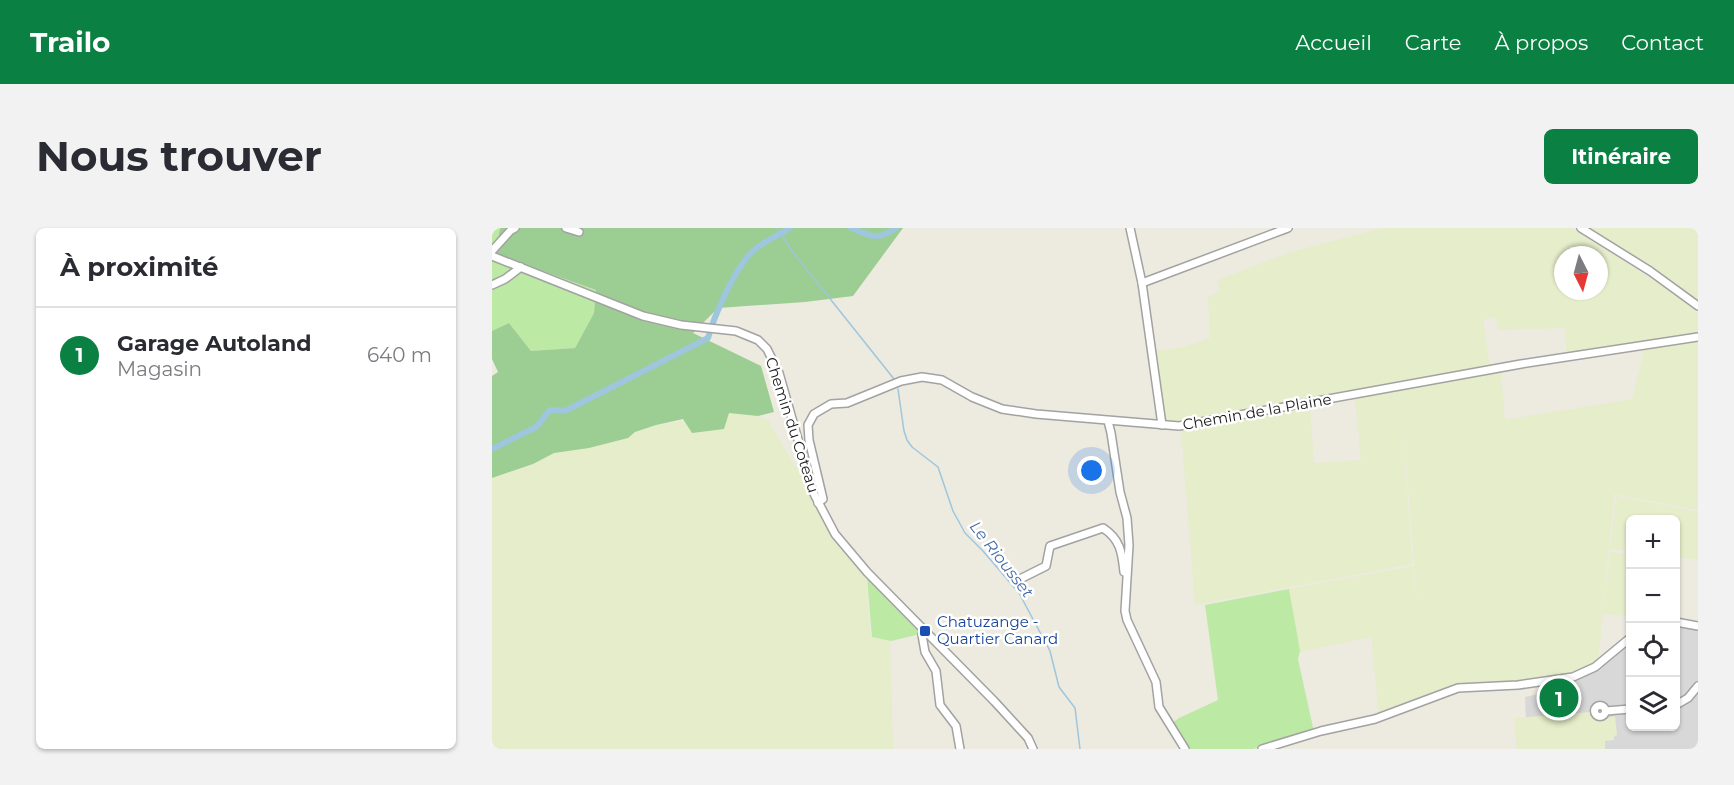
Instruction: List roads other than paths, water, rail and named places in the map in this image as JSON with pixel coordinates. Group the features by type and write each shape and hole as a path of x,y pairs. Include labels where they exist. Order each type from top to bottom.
{"street":[{"path":"492,251 515,228"},
{"path":"566,228 579,232"},
{"path":"1130,228 1142,283 1162,425"},
{"path":"1142,283 1272,231 1288,228"},
{"path":"1581,228 1650,271 1698,306"},
{"name":"Chemin du Coteau","path":"492,256 643,316 681,325 736,331 758,340 774,360 809,481 835,534 1009,717 1028,738 1033,749"},
{"path":"492,285 506,279 521,267"},
{"name":"Chemin de la Plaine","path":"818,503 823,499 808,440 808,425 814,414 831,404 847,403 901,381 922,378 942,380 972,397 1002,409 1108,421 1162,425 1195,424 1521,364 1698,337"},
{"path":"1108,421 1120,492 1127,518 1129,545 1125,610 1130,629 1156,682 1159,707 1185,749"},
{"path":"1007,571 1018,580 1027,577 1047,566 1050,546 1103,528 1113,534 1118,542 1125,589"},
{"path":"1680,623 1698,626"},
{"path":"925,631 922,635 922,643 936,671 940,705 956,726 960,749"},
{"path":"1262,749 1321,731 1375,719 1458,688 1518,685 1573,677 1595,667 1626,641"},
{"path":"1680,703 1688,698 1698,686"},
{"path":"1606,711 1626,709"}],"waterway":[{"name":"Le Riousset","path":"777,228 792,251 894,379"},
{"path":"492,449 536,427 550,410 565,411 708,338 725,294 744,262 758,247 790,228"},
{"path":"851,228 874,236 884,235 896,228"},
{"name":"Le Riousset","path":"898,389 907,440 912,447 938,467 953,511 965,533 1019,593 1050,651 1059,687 1075,708 1080,749"}],"place":[{"name":"Chatuzange - Quartier Canard","path":"925,631"},
{"name":"Garage Autoland","path":"1559,698"}]}
